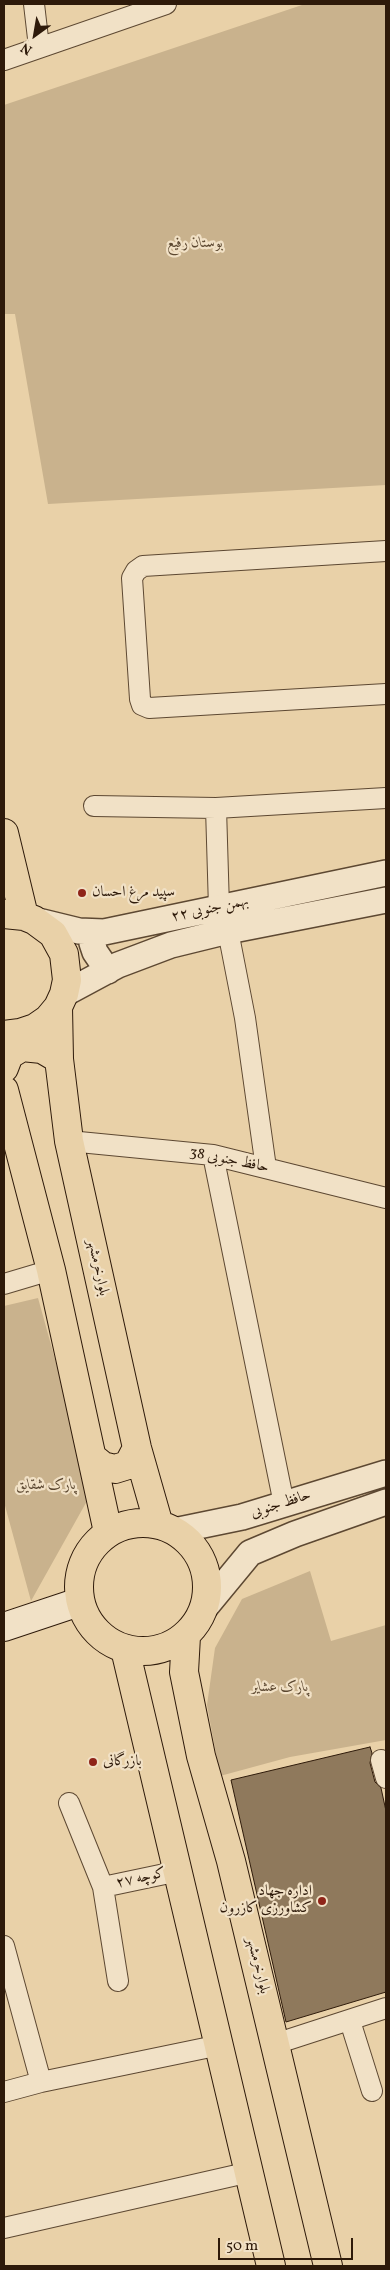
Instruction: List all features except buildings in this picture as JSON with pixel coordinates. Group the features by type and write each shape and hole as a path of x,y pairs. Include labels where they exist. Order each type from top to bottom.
{"main road":[{"path":"5,841 21,916"},
{"name":"بلوارخرمشهر","path":"21,916 52,934 64,954 67,980 61,1000 59,1059 69,1140 137,1448 167,1528"},
{"path":"4,1035 20,1033 35,1028 48,1019 61,1000"},
{"path":"4,1068 8,1055 22,1047 42,1049 59,1059"},
{"path":"4,1090 8,1123 51,1270 108,1532"},
{"path":"92,1457 103,1466 116,1469 128,1465 137,1448"},
{"path":"133,1523 167,1528 186,1540 196,1551 203,1565 207,1580 207,1595 203,1610 196,1624 186,1636 172,1645 157,1650 141,1652 125,1649 108,1642 94,1630 84,1615 80,1602 79,1576 89,1550 108,1532 133,1523"},
{"path":"4,1627 80,1602"},
{"name":"بلوارخرمشهر","path":"186,1636 184,1672 200,1756 231,1860 328,2266"},
{"path":"125,1649 271,2266"},
{"path":"134,1687 142,1672 153,1667 164,1667 184,1672"}],"street":[{"path":"34,4 39,47"},
{"path":"4,60 166,4"},
{"path":"386,560 386,551 143,566 136,570 132,578 140,699 142,705 149,708 386,694"},
{"path":"94,806 216,808 386,798"},
{"path":"216,808 219,908"},
{"name":"۲۲ بهمن جنوبی","path":"21,916 79,931 104,932 386,873"},
{"name":"۲۲ بهمن جنوبی","path":"61,1000 108,971 171,945 228,931 386,900"},
{"path":"228,931 245,1018 266,1168"},
{"path":"95,932 92,943 95,952 108,971"},
{"name":"حافظ جنوبی 38","path":"69,1140 213,1155 386,1198"},
{"path":"213,1155 284,1504"},
{"path":"4,1284 51,1270"},
{"name":"حافظ جنوبی","path":"167,1528 242,1518 386,1473"},
{"path":"203,1610 250,1553 295,1534 386,1502"},
{"path":"242,1518 233,1531 239,1544 250,1553"},
{"path":"69,1803 103,1887 118,1981"},
{"name":"کوچه ۲۷","path":"103,1887 179,1871"},
{"path":"4,1946 41,2082"},
{"path":"275,2044 386,2008"},
{"path":"350,2020 372,2091"},
{"path":"4,2092 41,2082 220,2045"},
{"path":"4,2228 250,2172"}],"green space":[{"name":"بوستان رفیع","path":"386,4 386,485 48,504 15,314 4,314 4,105 302,5"},
{"name":"پارک شقایق","path":"38,1298 92,1492 31,1601 4,1502 4,1306"},
{"name":"پارک عشایر","path":"310,1571 331,1641 386,1625 386,1740 290,1757 220,1776 207,1705 215,1648 242,1599"}],"place":[{"name":"سپید مرغ احسان","path":"82,893"},
{"name":"بازرگانی","path":"93,1762"},
{"name":"اداره جهاد کشاورزی کازرون","path":"322,1901"}]}
